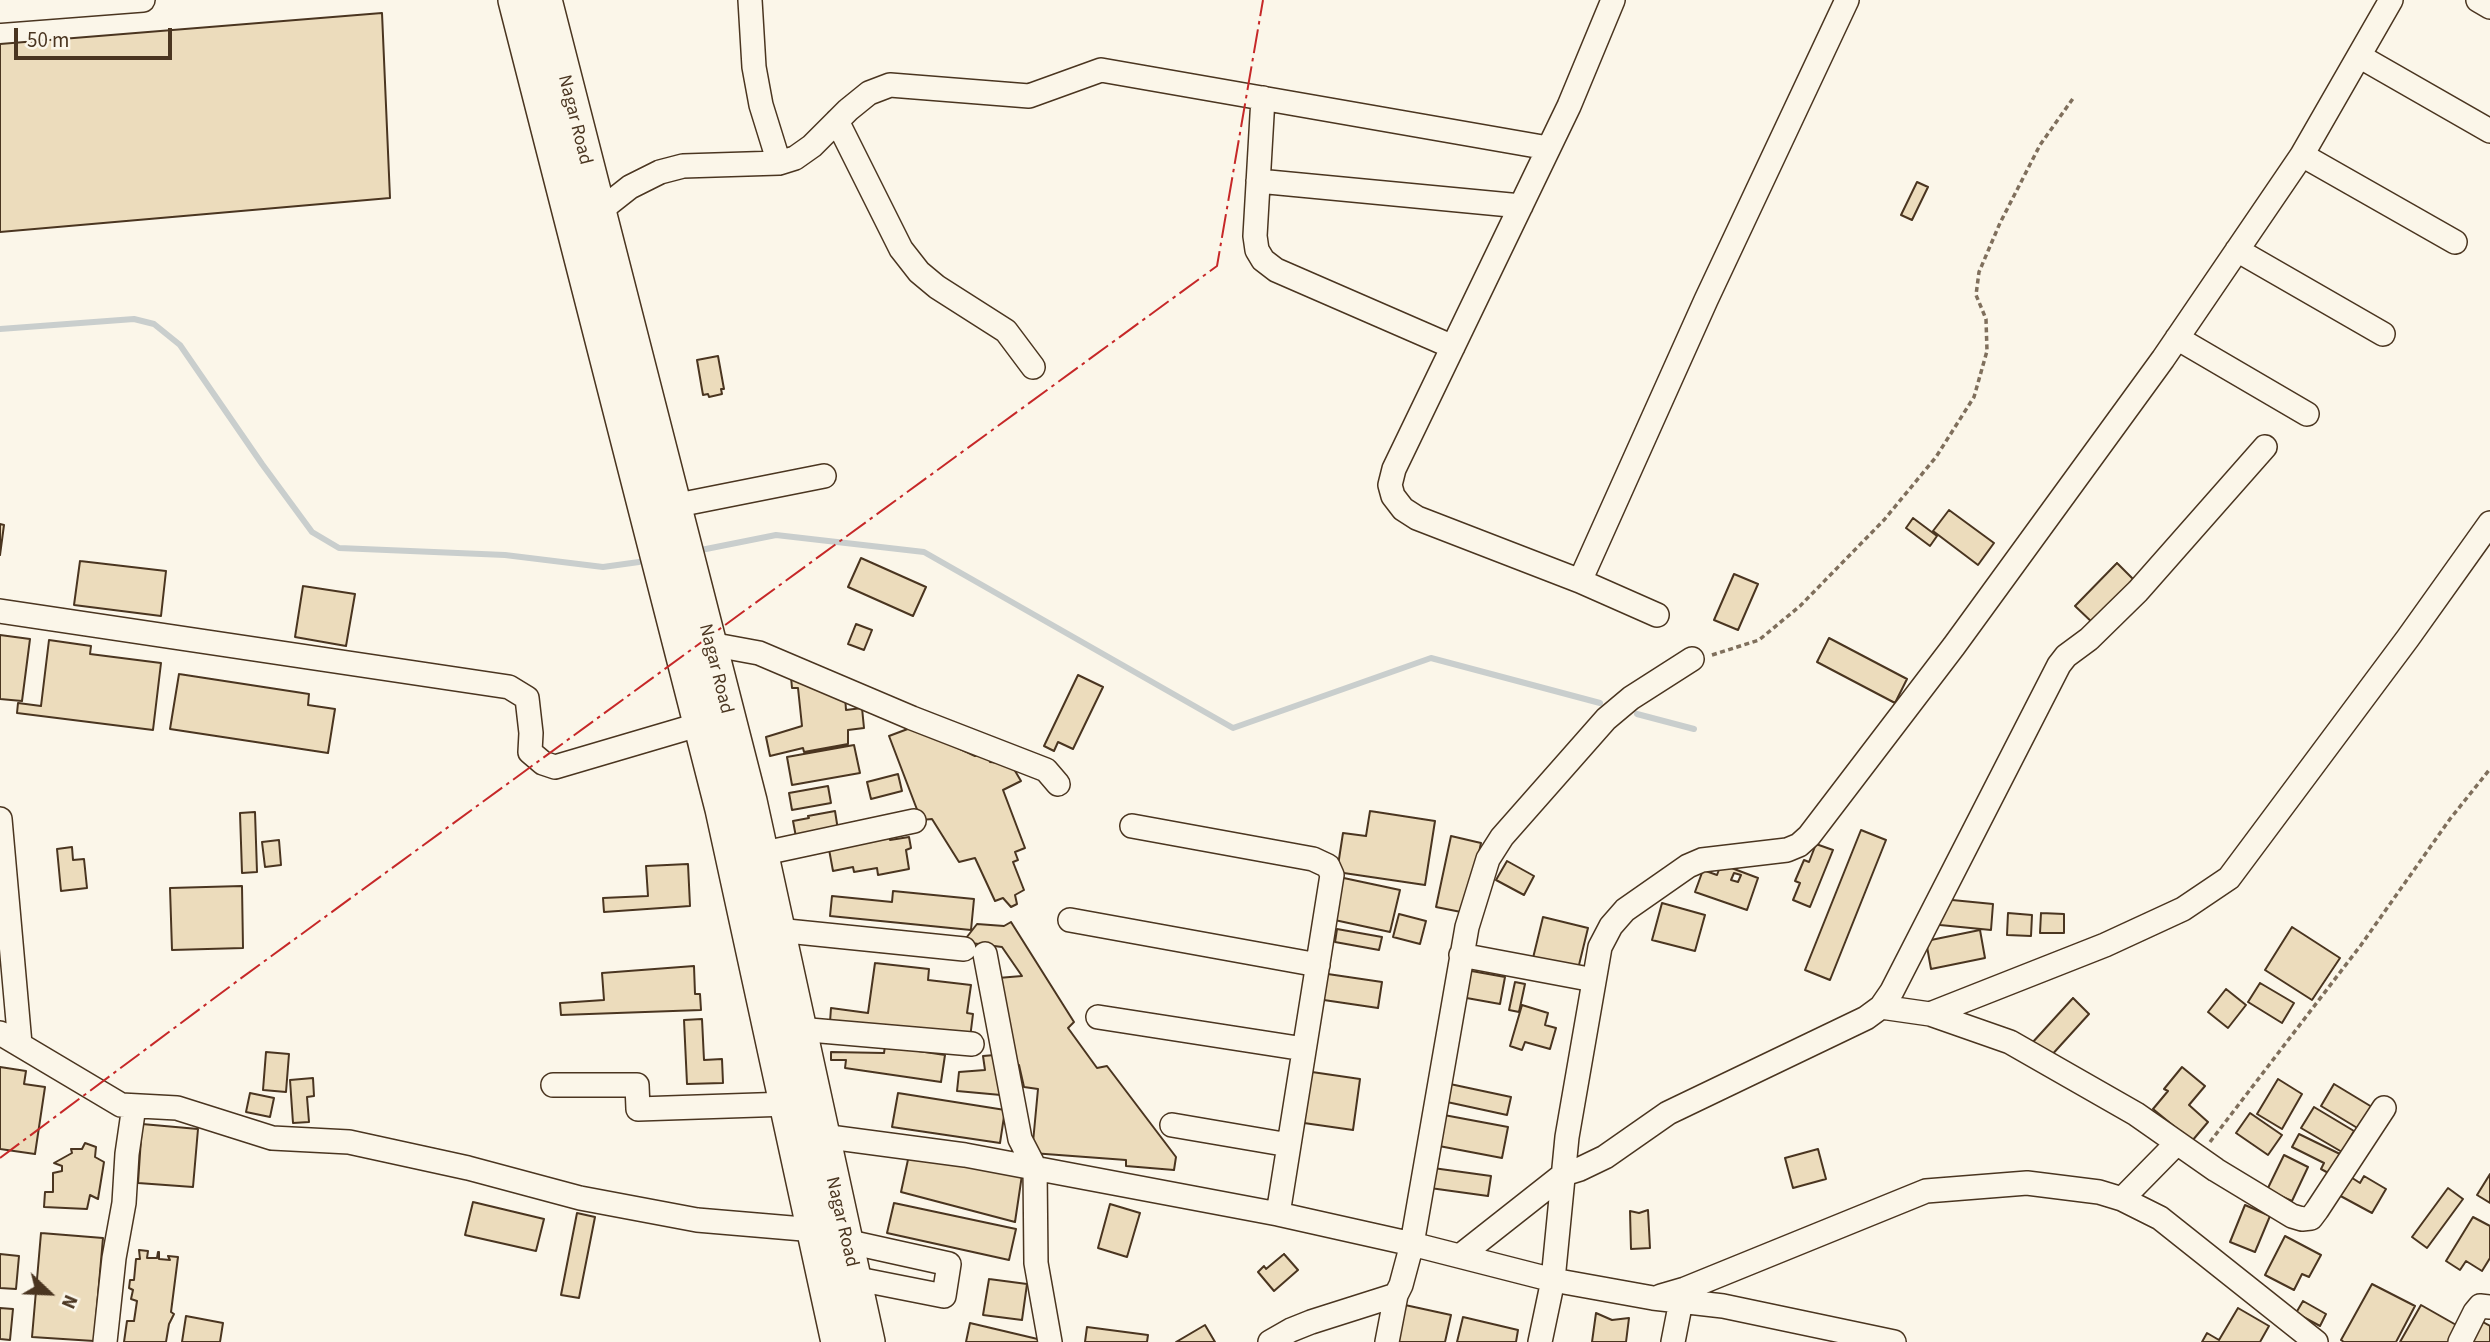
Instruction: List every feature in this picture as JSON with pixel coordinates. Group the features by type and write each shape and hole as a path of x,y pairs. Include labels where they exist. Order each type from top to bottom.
{"highway":[{"name":"Nagar Road","path":"516,0 723,809 788,1104 830,1235 853,1278 867,1342"},
{"name":"Nagar Road","path":"544,0 708,640 777,930 822,1136 839,1342"}],"street":[{"path":"0,11 143,0"},
{"path":"750,0 756,79 779,163"},
{"path":"1613,0 1569,106 1394,469 1390,485 1393,496 1403,509 1417,518 1580,581 1657,615"},
{"path":"1580,581 1706,300 1847,0"},
{"path":"1540,1342 1553,1280 1567,1137 1600,947 1611,926 1625,910 1688,866 1702,860 1787,850 1810,836 1954,646 2177,338 2302,155 2390,0"},
{"path":"2478,0 2490,7"},
{"path":"2359,55 2490,131"},
{"path":"597,213 630,187 660,172 683,166 779,163 795,158 812,146 869,93 890,85 1029,96 1101,70 1548,148"},
{"path":"1263,98 1255,236 1257,250 1263,260 1276,270 1453,347"},
{"path":"837,121 901,249 919,272 937,288 1006,331 1033,368"},
{"path":"2302,155 2455,242"},
{"path":"1258,181 1521,206"},
{"path":"2237,250 2383,334"},
{"path":"2177,338 2306,414"},
{"path":"1460,1256 1564,1174 1605,1157 1668,1113 1866,1018 1881,1007 1892,991 2059,665 2138,591 2265,447"},
{"path":"673,506 824,476"},
{"path":"1930,1014 2105,945 2183,909 2229,878 2400,649 2490,523"},
{"path":"0,611 509,687 527,698 530,752 543,763 555,767 701,724"},
{"path":"708,640 721,646 759,653 912,718 1046,770 1058,784"},
{"path":"1387,1342 1396,1296 1412,1244 1466,927 1488,859 1502,837 1606,719 1631,698 1692,659"},
{"path":"0,819 10,1038 121,1105 177,1108 272,1138 349,1142 468,1168 580,1198 697,1220 830,1235 949,1264 944,1296 853,1278"},
{"path":"760,854 914,821"},
{"path":"1132,826 1313,859 1328,866 1332,875 1278,1214"},
{"path":"1070,920 1318,965"},
{"path":"777,930 975,952 1020,1139 1035,1168 1036,1264 1050,1342"},
{"path":"1461,955 1594,980"},
{"path":"1881,1007 1930,1014 2010,1042 2136,1114 2198,1158 2292,1216 2302,1219 2311,1218 2384,1108"},
{"path":"1098,1017 1304,1049"},
{"path":"798,1029 972,1044"},
{"path":"554,1085 637,1085 638,1109 788,1104"},
{"path":"106,1342 134,1105"},
{"path":"1172,1125 1289,1144"},
{"path":"822,1136 965,1155 1278,1214 1412,1244 1553,1280 1653,1298 1723,1306 1821,1334 1894,1342"},
{"path":"2122,1199 2177,1143"},
{"path":"1653,1298 1685,1289 1926,1191 2027,1183 2099,1192 2122,1199 2160,1218 2316,1342"},
{"path":"1270,1342 1311,1322 1396,1296"},
{"path":"1673,1342 1681,1301"},
{"path":"2460,1342 2475,1312 2480,1307 2490,1307"}],"path":[{"path":"1692,659 1759,640 1801,606 1884,520 1936,457 1974,397 1987,351 1986,319 1976,295 1979,272 2000,223 2040,145 2074,97"},
{"path":"2198,1158 2361,945 2450,819 2490,769"}],"building":[{"path":"382,13 390,198 0,232 0,44"},
{"path":"1917,182 1928,187 1912,220 1901,215"},
{"path":"718,356 724,389 721,389 722,394 709,397 708,394 703,395 697,360"},
{"path":"1949,510 1994,543 1978,565 1933,531"},
{"path":"1913,518 1937,536 1930,546 1906,528"},
{"path":"0,524 4,525 0,555"},
{"path":"861,558 926,587 913,616 848,587"},
{"path":"80,561 166,571 161,616 74,605"},
{"path":"2117,563 2136,582 2095,625 2075,606"},
{"path":"1734,574 1758,584 1738,630 1714,620"},
{"path":"303,586 355,594 346,646 295,637"},
{"path":"856,624 872,630 864,650 848,644"},
{"path":"0,635 30,639 22,701 0,699"},
{"path":"1829,638 1907,679 1895,703 1817,662"},
{"path":"49,640 91,646 90,654 161,663 153,730 17,713 18,703 41,706"},
{"path":"179,674 309,694 308,705 335,709 328,753 170,729"},
{"path":"1078,675 1103,687 1073,749 1058,742 1054,751 1044,746"},
{"path":"791,677 845,696 846,710 862,708 864,728 848,730 848,744 804,752 803,748 770,756 766,737 802,726 798,688 792,688"},
{"path":"913,727 975,756 987,752 990,762 1011,764 1021,781 1003,790 1025,848 1015,852 1018,860 1013,862 1024,890 1015,895 1017,904 1011,907 1003,898 995,901 975,858 959,862 932,819 921,820 889,736"},
{"path":"854,745 860,773 792,785 787,757"},
{"path":"898,774 902,791 871,799 867,782"},
{"path":"828,786 831,803 792,810 789,793"},
{"path":"835,811 838,830 796,837 793,821"},
{"path":"1370,811 1435,821 1425,885 1337,872 1343,833 1366,836"},
{"path":"255,812 257,872 242,873 240,813"},
{"path":"1861,830 1886,840 1830,980 1805,970"},
{"path":"1451,836 1481,843 1466,913 1436,907"},
{"path":"889,837 890,840 909,837 911,848 906,850 909,869 878,875 877,868 854,872 853,867 833,871 828,844"},
{"path":"279,840 281,865 265,867 262,842"},
{"path":"1816,844 1833,850 1810,907 1793,900 1800,883 1795,881 1804,860 1809,862"},
{"path":"72,847 73,860 84,859 87,888 61,891 57,849"},
{"path":"1507,861 1534,876 1524,895 1496,880"},
{"path":"688,864 690,906 604,912 603,898 648,896 646,866"},
{"path":"1721,864 1758,878 1747,910 1695,892 1703,870 1717,875","holes":["1734,873 1741,875 1738,882 1731,880"]},
{"path":"1339,877 1400,890 1390,932 1330,919"},
{"path":"242,886 243,948 172,950 170,888"},
{"path":"893,891 974,899 971,930 830,916 832,896 892,902"},
{"path":"1942,899 1993,904 1991,930 1940,925"},
{"path":"1662,903 1705,915 1695,951 1652,940"},
{"path":"2008,913 2032,915 2031,936 2007,935"},
{"path":"2041,913 2064,914 2064,933 2040,933"},
{"path":"1399,914 1426,921 1420,944 1393,937"},
{"path":"1543,917 1588,928 1578,969 1533,958"},
{"path":"1011,922 1074,1022 1068,1028 1097,1068 1107,1066 1176,1157 1174,1170 1126,1166 1126,1160 1032,1153 1038,1089 1024,1087 1019,1065 1015,1067 998,978 1022,976 1002,947 963,942 977,924 1004,926"},
{"path":"2292,927 2340,958 2312,1000 2265,970"},
{"path":"1337,929 1382,937 1379,950 1335,942"},
{"path":"1980,930 1985,958 1931,969 1926,941"},
{"path":"875,963 929,969 928,980 971,985 967,1013 973,1014 970,1038 830,1022 831,1008 868,1013"},
{"path":"694,966 695,994 700,994 701,1010 561,1015 560,1003 604,1000 602,973"},
{"path":"1466,970 1505,977 1500,1004 1461,997"},
{"path":"1321,973 1382,982 1378,1008 1317,999"},
{"path":"1515,982 1525,984 1519,1012 1509,1010"},
{"path":"2260,983 2294,1003 2282,1023 2248,1002"},
{"path":"2226,989 2246,1005 2228,1028 2208,1012"},
{"path":"2073,998 2089,1014 2049,1058 2032,1043"},
{"path":"1522,1005 1548,1013 1545,1025 1556,1028 1550,1049 1525,1042 1522,1050 1510,1046"},
{"path":"702,1019 704,1060 722,1059 723,1083 687,1084 684,1020"},
{"path":"885,1046 945,1055 941,1082 845,1068 846,1060 831,1060 831,1052 884,1053"},
{"path":"266,1052 289,1054 286,1092 263,1090"},
{"path":"995,1055 1001,1095 957,1091 959,1072 985,1070 983,1056"},
{"path":"0,1067 26,1071 24,1084 45,1087 35,1154 0,1149"},
{"path":"2182,1067 2205,1086 2189,1105 2208,1122 2192,1141 2153,1109 2168,1091 2164,1089"},
{"path":"1312,1072 1360,1079 1353,1130 1304,1123"},
{"path":"313,1078 314,1096 307,1097 309,1122 293,1123 290,1080"},
{"path":"2278,1079 2302,1094 2282,1129 2257,1114"},
{"path":"1450,1084 1511,1097 1507,1115 1447,1102"},
{"path":"2334,1084 2372,1107 2359,1129 2321,1106"},
{"path":"250,1093 274,1098 270,1117 246,1112"},
{"path":"898,1093 1005,1110 1000,1143 892,1127"},
{"path":"2314,1107 2354,1131 2342,1152 2301,1128"},
{"path":"2250,1113 2282,1135 2268,1155 2236,1133"},
{"path":"1444,1115 1508,1127 1502,1158 1439,1146"},
{"path":"142,1124 198,1129 193,1187 138,1183"},
{"path":"2299,1134 2342,1155 2332,1175 2321,1169 2324,1163 2292,1147"},
{"path":"85,1143 96,1147 95,1157 104,1162 98,1199 90,1195 87,1209 44,1207 45,1192 53,1192 53,1173 62,1171 62,1166 54,1163 72,1153 71,1149 82,1149"},
{"path":"1818,1149 1826,1179 1793,1188 1785,1158"},
{"path":"909,1155 1022,1175 1015,1222 901,1192"},
{"path":"2284,1155 2308,1167 2292,1201 2267,1190"},
{"path":"1433,1168 1491,1176 1488,1196 1430,1188"},
{"path":"2346,1174 2360,1183 2364,1176 2386,1189 2372,1213 2335,1193"},
{"path":"2490,1174 2490,1203 2477,1195"},
{"path":"2448,1188 2463,1199 2427,1248 2412,1237"},
{"path":"473,1202 544,1219 536,1251 465,1235"},
{"path":"894,1203 1016,1229 1009,1260 887,1233"},
{"path":"1110,1204 1140,1213 1127,1257 1098,1248"},
{"path":"2245,1205 2270,1216 2255,1252 2230,1242"},
{"path":"1648,1210 1650,1248 1631,1249 1630,1211 1639,1213"},
{"path":"577,1213 595,1217 579,1298 561,1295"},
{"path":"2473,1217 2490,1226 2490,1258 2482,1271 2466,1261 2460,1270 2446,1261"},
{"path":"41,1233 103,1238 94,1341 32,1337"},
{"path":"2285,1236 2321,1255 2309,1277 2302,1274 2294,1290 2265,1275"},
{"path":"139,1250 148,1251 147,1258 157,1258 158,1252 159,1259 170,1260 168,1256 178,1257 171,1312 174,1314 166,1342 124,1342 127,1321 134,1321 137,1301 131,1299 133,1290 129,1288 130,1280 134,1280 136,1259 140,1259"},
{"path":"0,1254 19,1256 16,1289 0,1288"},
{"path":"1284,1254 1298,1270 1274,1291 1258,1272"},
{"path":"989,1279 1027,1284 1022,1320 983,1315"},
{"path":"2372,1284 2415,1306 2396,1342 2344,1342 2341,1340"},
{"path":"2303,1301 2326,1314 2320,1326 2296,1313"},
{"path":"1405,1305 1451,1315 1445,1342 1397,1342"},
{"path":"2421,1305 2465,1330 2458,1342 2400,1342"},
{"path":"0,1308 13,1309 10,1340 0,1339"},
{"path":"2238,1308 2269,1326 2260,1342 2202,1342 2207,1333 2219,1340"},
{"path":"1596,1313 1612,1320 1629,1318 1626,1342 1592,1342"},
{"path":"186,1316 223,1323 220,1342 182,1342"},
{"path":"1463,1317 1518,1330 1516,1342 1457,1342"},
{"path":"2481,1321 2490,1326 2490,1342 2470,1342"},
{"path":"970,1323 1046,1341 1046,1342 966,1342"},
{"path":"1205,1325 1215,1342 1176,1342"},
{"path":"1087,1327 1148,1335 1147,1342 1085,1342"}],"waterway":[{"path":"0,329 134,319 154,324 180,345 312,532 339,548 505,555 603,567 639,562"},
{"path":"696,551 776,535 924,552 1233,728 1431,658 1600,703"},
{"path":"1637,714 1694,729"}],"power":[{"path":"0,1158 240,979 1217,266 1263,0"}]}
